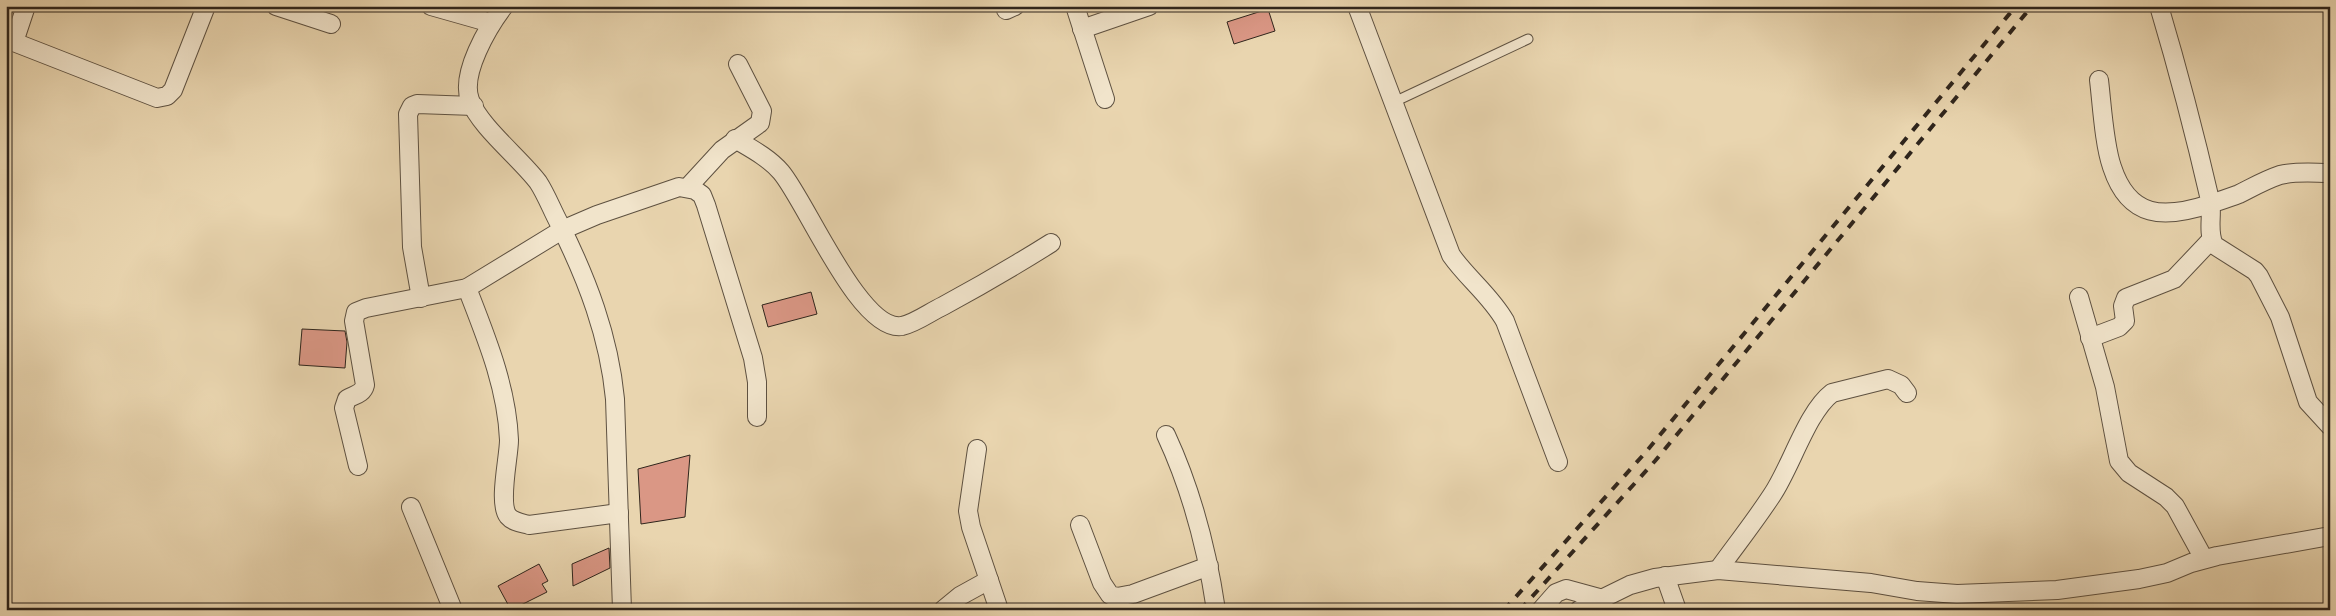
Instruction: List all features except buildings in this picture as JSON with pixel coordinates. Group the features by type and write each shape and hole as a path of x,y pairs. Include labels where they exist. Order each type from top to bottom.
{"street":[{"path":"26,6 10,40 157,98 167,96 174,90 206,6"},
{"path":"276,6 331,24"},
{"path":"430,6 491,23"},
{"path":"504,6 491,23 472,65 468,86 470,100 538,183 589,285 609,352 615,399 622,610"},
{"path":"1075,6 1105,99"},
{"path":"1082,29 1149,6"},
{"path":"1357,6 1451,255 1465,274 1494,304 1502,316 1558,462"},
{"path":"2159,6 2184,92 2211,204 2211,240 2214,245 2255,271 2259,276 2280,317 2308,402 2330,426"},
{"path":"358,466 344,408 347,399 359,394 365,385 354,316 360,309 467,288 562,230 597,215 671,190 688,187 706,166 735,139 755,128 760,123 762,111 738,64"},
{"path":"2099,80 2111,165 2117,182 2136,205 2148,212 2158,214 2194,209 2237,195 2261,182 2282,175 2302,172 2330,173"},
{"path":"421,298 412,247 408,114 412,106 417,104 474,106"},
{"path":"735,139 759,153 781,172 793,188 851,289 886,324 896,326 912,322 995,278 1051,243"},
{"path":"688,187 702,196 706,205 753,358 758,382 757,417"},
{"path":"2090,338 2121,326 2124,321 2123,306 2126,298 2174,279 2211,240"},
{"path":"467,288 492,355 506,408 509,440 504,504 508,516 518,523 529,525 619,513"},
{"path":"2079,296 2105,387 2119,461 2130,473 2166,497 2175,506 2204,559"},
{"path":"1718,570 1772,495 1814,414 1825,398 1832,394 1888,379 1901,385 1907,393"},
{"path":"1166,435 1183,473 1203,538 1216,610"},
{"path":"977,449 968,511 971,527 999,610"},
{"path":"411,507 453,610"},
{"path":"1080,525 1102,583 1110,594 1116,596 1133,594 1208,566"},
{"path":"1579,610 1599,598 1630,585 1665,576 1718,570 1871,583 1917,591 1957,594 2057,590 2110,584 2167,573 2191,562 2204,559 2330,536"},
{"path":"1665,576 1677,610"},
{"path":"943,610 960,596 989,580"},
{"path":"1541,610 1561,590 1566,589 1599,598"}],"lane":[{"path":"1394,102 1528,39"}],"railway":[{"path":"1504,610 1645,453 2016,6"},
{"path":"1520,610 1655,461 2032,6"}]}
